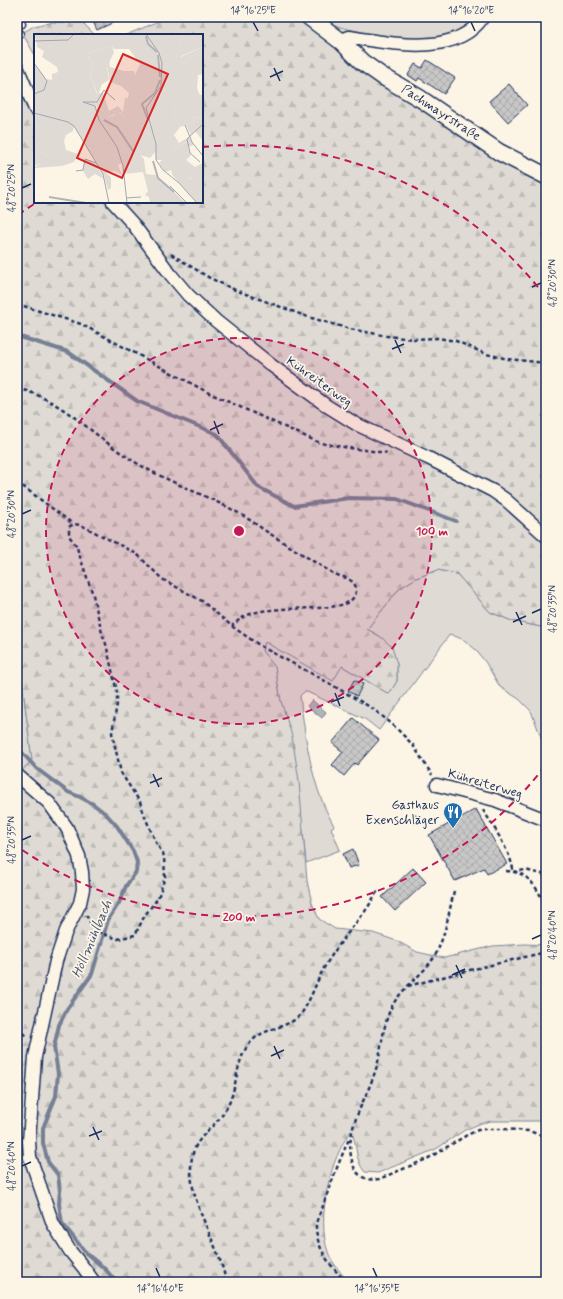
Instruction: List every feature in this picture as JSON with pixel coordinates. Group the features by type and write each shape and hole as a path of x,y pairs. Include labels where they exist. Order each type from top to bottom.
{"street":[{"name":"Pachmayrstraße","path":"309,17 342,42 362,62 382,76 421,99 500,152 546,176"},
{"path":"342,42 344,39 349,38 411,45 433,44 451,40 466,34 477,26 483,17"},
{"path":"17,67 34,107"},
{"name":"Kühreiterweg","path":"114,203 133,224 178,284 197,304 289,379 356,424 428,458 492,491 506,500 546,536"},
{"path":"17,775 49,803 67,828 78,856 82,872 83,889 80,903 66,931 56,960 35,1057 28,1141 30,1157 54,1224 70,1251 94,1282"},
{"name":"Kühreiterweg","path":"437,785 495,800 546,820"}],"path":[{"path":"148,244 160,246 208,277 235,290 308,317 350,329 387,336 413,339 438,338 456,341 486,354 546,363"},
{"path":"17,304 81,324 209,392 320,443 390,454"},
{"path":"17,388 31,392 59,406 80,420 104,441 135,462 235,511 334,574 352,580 356,587 356,594 350,601 337,606 270,610 240,618 232,626"},
{"path":"17,482 73,524 81,525 137,554 162,579 202,601 232,626 267,649 318,677 383,716 413,745 426,764 437,785"},
{"path":"73,524 69,527 69,536 76,545 93,595 117,692 117,704 112,733 121,773 140,802 157,845 163,852 164,856 165,877 158,898 145,915 135,935 118,939 95,931"},
{"path":"479,807 484,811 507,851 513,865 513,872"},
{"path":"506,872 525,870 546,875"},
{"path":"513,872 528,878 546,904"},
{"path":"226,1282 220,1259 192,1187 191,1165 195,1146 199,1139 218,1121 227,1108 240,1061 246,1048 261,1034 292,1022 300,1016 308,1003 318,979 326,965 341,941 367,908 379,889"},
{"path":"454,891 444,937 436,954 426,968 394,1002 387,1015 382,1047 375,1073 354,1121 350,1150 353,1163 360,1176 365,1179 372,1180 379,1179 427,1158 478,1130 504,1129 529,1131 546,1137"},
{"path":"408,986 546,952"},
{"path":"347,1282 335,1271 323,1252 316,1225 337,1167 351,1135"}],"green space":[{"path":"164,17 299,17 546,181 546,628 512,621 490,612 457,574 438,570 416,578 399,589 367,629 381,637 392,647 397,664 397,681 389,694 342,666 333,681 265,642 262,651 275,667 281,701 292,736 299,781 307,881 312,903 319,919 335,929 373,933 397,941 417,952 444,958 493,946 525,944 546,945 546,1121 491,1121 479,1124 465,1130 436,1149 378,1173 365,1172 359,1162 355,1141 351,1131 343,1143 331,1172 324,1206 325,1238 329,1256 349,1282 17,1282 17,776 32,760 22,681 17,674 17,76 34,115 34,203 203,203 203,34 128,34 157,22"},
{"path":"320,17 477,17 466,29 437,40 400,40 343,28 329,23"},
{"path":"54,22 83,23 94,34 34,34 34,53 22,33 34,26"},
{"path":"438,570 457,574 490,612 512,621 546,628 546,750 531,711 519,699 500,687 486,663 475,649 464,640 450,634 379,730 365,719 305,691 300,696 311,765 318,791 334,826 331,828 340,850 306,863 303,832 275,667 262,651 265,642 288,655 342,666 389,694 397,681 397,664 381,637 367,629 399,589 416,578"},
{"path":"17,674 22,681 32,760 17,776"}],"shaded area":[{"path":"312,700 326,712 322,718 307,706"}],"building":[{"path":"91,17 125,17 97,30"},
{"path":"427,60 455,78 444,94 419,78 417,81 408,75 415,64 422,68"},
{"path":"509,84 527,105 508,122 489,101"},
{"path":"354,680 363,684 357,696 348,691"},
{"path":"353,718 379,740 357,765 355,763 344,776 332,765 343,752 332,743"},
{"path":"476,809 507,864 487,874 484,868 455,881 429,835"},
{"path":"353,849 359,865 349,868 343,854"},
{"path":"413,868 426,882 395,911 382,897"}],"waterway":[{"path":"17,336 68,352 137,401 217,434 258,487 294,506 349,498 397,499 456,521"},
{"name":"Höllmühlbach","path":"17,747 37,769 68,792 93,804 106,814 117,826 133,851 137,862 136,872 126,886 119,903 108,920 92,974 67,1009 59,1025 54,1047 58,1074 56,1096 43,1128 43,1143 48,1162 58,1175 60,1191 59,1204 62,1223 86,1253 106,1270 116,1282"}],"place":[{"name":"Gasthaus Exenschläger","path":"453,829"}]}
